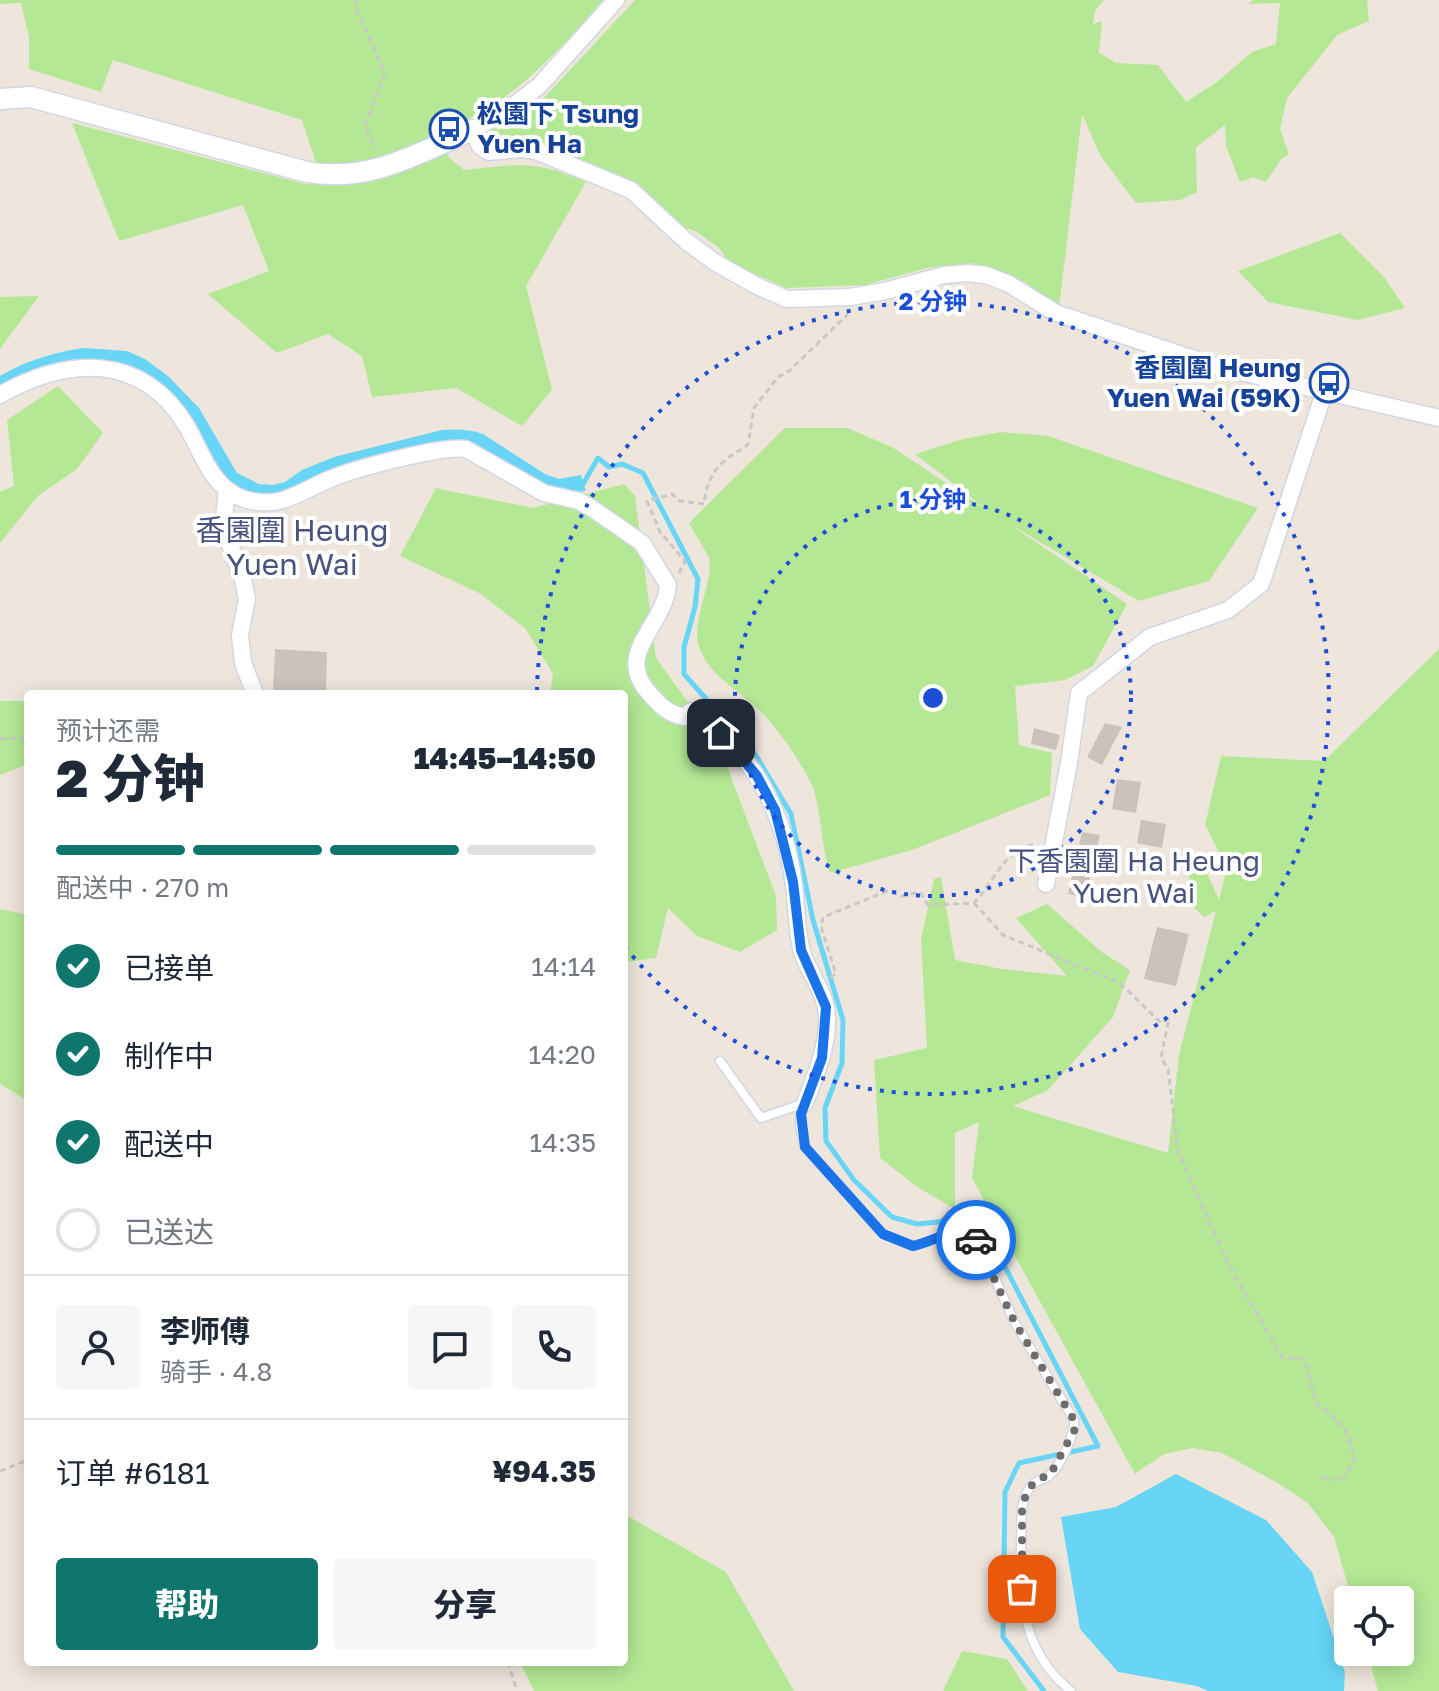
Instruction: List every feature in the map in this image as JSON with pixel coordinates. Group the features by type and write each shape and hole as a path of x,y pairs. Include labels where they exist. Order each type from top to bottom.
{"street":[{"path":"0,99 31,97 323,175 360,174 385,168 472,130 530,94 616,0"},
{"path":"472,130 480,146 489,152 536,151 631,190 691,245 716,263 787,299 867,294 944,275 986,275 1009,284 1036,303 1067,317 1215,366 1439,418"},
{"path":"0,395 45,374 79,368 107,367 130,373 166,399 185,423 213,477 233,495 262,502 289,500 331,479 455,447 475,453 544,493 579,501 642,543 668,585 663,609 636,653 637,669 644,687 667,713 684,717 692,711 703,715 739,751 775,810 784,840 793,882 801,950 826,1007 822,1058 805,1103"},
{"path":"1046,884 1079,693 1150,637 1228,610 1261,584 1325,390"},
{"path":"227,490 223,526 247,599 240,635 243,663 253,690"}],"lane":[{"path":"720,1061 761,1118 805,1103"},
{"path":"805,1103 800,1126 805,1147 883,1234 913,1246 954,1231 973,1236 1015,1323 1074,1420 1075,1429 1050,1475 1038,1479 1030,1487 1022,1504 1022,1611 1037,1651 1071,1691"}],"path":[{"path":"357,0 355,7 385,72 365,126 385,168"},
{"path":"685,561 660,532 647,501 672,494 680,501 704,504 710,479 718,464 748,445 754,408 771,390 778,377 820,343 867,294"},
{"path":"0,739 24,738"},
{"path":"836,974 821,927 823,917 887,891 902,896 920,892 928,905 974,903 988,889 1001,865 1024,846 1054,842"},
{"path":"974,903 1003,935 1120,983 1161,1023 1169,1018 1161,1058 1168,1069 1178,1151 1229,1265 1282,1357 1302,1359 1317,1405 1332,1415 1350,1439 1355,1458 1345,1477 1333,1480 1321,1476"},
{"path":"0,1471 24,1462"},
{"path":"509,1666 517,1691"}],"green space":[{"path":"0,0 603,0 553,55 516,89 475,116 453,126 448,157 464,170 499,166 539,167 586,182 526,286 552,390 522,426 456,388 372,397 362,356 328,334 277,353 208,294 269,271 243,205 119,241 72,123 309,185 316,163 302,120 113,60 101,92 29,69 29,37 21,3 0,4"},
{"path":"635,0 1104,0 1095,11 1093,24 1102,21 1099,53 1116,63 1158,65 1186,102 1217,82 1252,52 1276,44 1280,3 1249,4 1253,0 1367,0 1369,21 1337,35 1287,98 1280,129 1289,155 1282,158 1266,182 1253,177 1240,182 1226,146 1225,125 1196,147 1197,192 1180,200 1136,203 1100,155 1082,114 1059,308 1025,282 973,263 927,268 865,285 787,288 730,263 718,247 697,232 675,224 646,192 536,143 495,142 489,132 544,98"},
{"path":"1340,233 1384,277 1405,308 1358,320 1268,302 1238,271"},
{"path":"39,296 0,349 0,297"},
{"path":"58,386 103,433 77,469 39,495 0,543 0,492 14,486 7,420"},
{"path":"785,428 847,428 892,447 990,512 915,454 963,439 1001,432 1048,436 1258,508 1209,581 1139,601 1008,523 1127,604 1093,666 1065,680 1015,686 1019,745 1052,753 1050,795 912,850 830,873 811,783 789,746 768,720 711,668 699,646 697,633 710,567 709,557 689,523"},
{"path":"624,484 635,496 656,658 719,745 776,896 777,930 740,952 697,936 668,908 656,958 628,962 628,690 551,690 553,674 525,628 479,593 400,556 436,488 533,508"},
{"path":"1439,649 1439,1691 1378,1691 1371,1666 1414,1666 1414,1586 1348,1586 1334,1537 1308,1503 1222,1453 1193,1448 1164,1454 1135,1474 972,1178 979,1122 955,1133 955,1209 919,1188 880,1158 874,1060 927,1048 921,939 934,879 941,877 955,960 1067,976 1016,918 1047,904 1103,953 1130,970 1113,1017 1048,1090 1013,1106 1168,1153 1179,1055 1216,911 1204,917 1189,903 1189,871 1208,875 1219,900 1227,868 1205,825 1221,756 1324,761"},
{"path":"0,701 24,701 24,765 0,775"},
{"path":"0,909 24,914 24,1099 0,1084"},
{"path":"628,1516 726,1572 794,1691 534,1691 522,1666 628,1666"},
{"path":"962,1651 1007,1659 1028,1691 943,1691"}],"water":[{"path":"83,348 127,351 145,359 168,376 199,408 237,473 259,484 285,482 302,470 334,457 442,430 458,430 483,434 545,474 559,479 581,475 586,491 563,493 546,488 461,443 293,493 255,497 233,487 172,400 112,363 0,391 0,376 40,358"},
{"path":"1176,1474 1266,1520 1312,1572 1334,1639 1334,1666 1343,1666 1345,1672 1344,1691 1208,1691 1197,1686 1118,1672 1080,1629 1061,1517 1116,1507"}],"building":[{"path":"275,649 327,652 326,690 273,690"},
{"path":"1105,723 1122,727 1102,765 1087,757"},
{"path":"1034,728 1060,735 1056,750 1031,744"},
{"path":"1117,779 1141,782 1136,813 1112,809"},
{"path":"1141,820 1166,824 1162,848 1137,843"},
{"path":"1082,832 1100,835 1086,898 1068,894"},
{"path":"1157,927 1189,934 1176,986 1144,979"}],"waterway":[{"path":"580,484 583,484 598,458 609,467 622,464 643,473 698,579 695,607 684,647 684,674 755,754 791,814 813,920 843,1020 842,1063 825,1108 826,1141 854,1180 892,1217 917,1224 959,1220 988,1234 1098,1446 1019,1463 1005,1492 1003,1637 1044,1691"}],"way so far":[{"path":"976,1240 1015,1323 1074,1420 1072,1437 1050,1475 1038,1479 1030,1487 1022,1504 1022,1589"}],"place":[{"name":"松園下 Tsung Yuen Ha","path":"449,129"},
{"name":"香園圍 Heung Yuen Wai (59K)","path":"1329,383"}],"district":[{"name":"香園圍 Heung Yuen Wai","path":"292,548"},
{"name":"下香園圍 Ha Heung Yuen Wai","path":"1134,877"}],"route":[{"path":"721,733 757,776 775,810 793,882 801,950 826,1007 822,1058 801,1114 800,1126 805,1147 883,1234 899,1243 913,1246 954,1231 973,1236 976,1240"}]}
